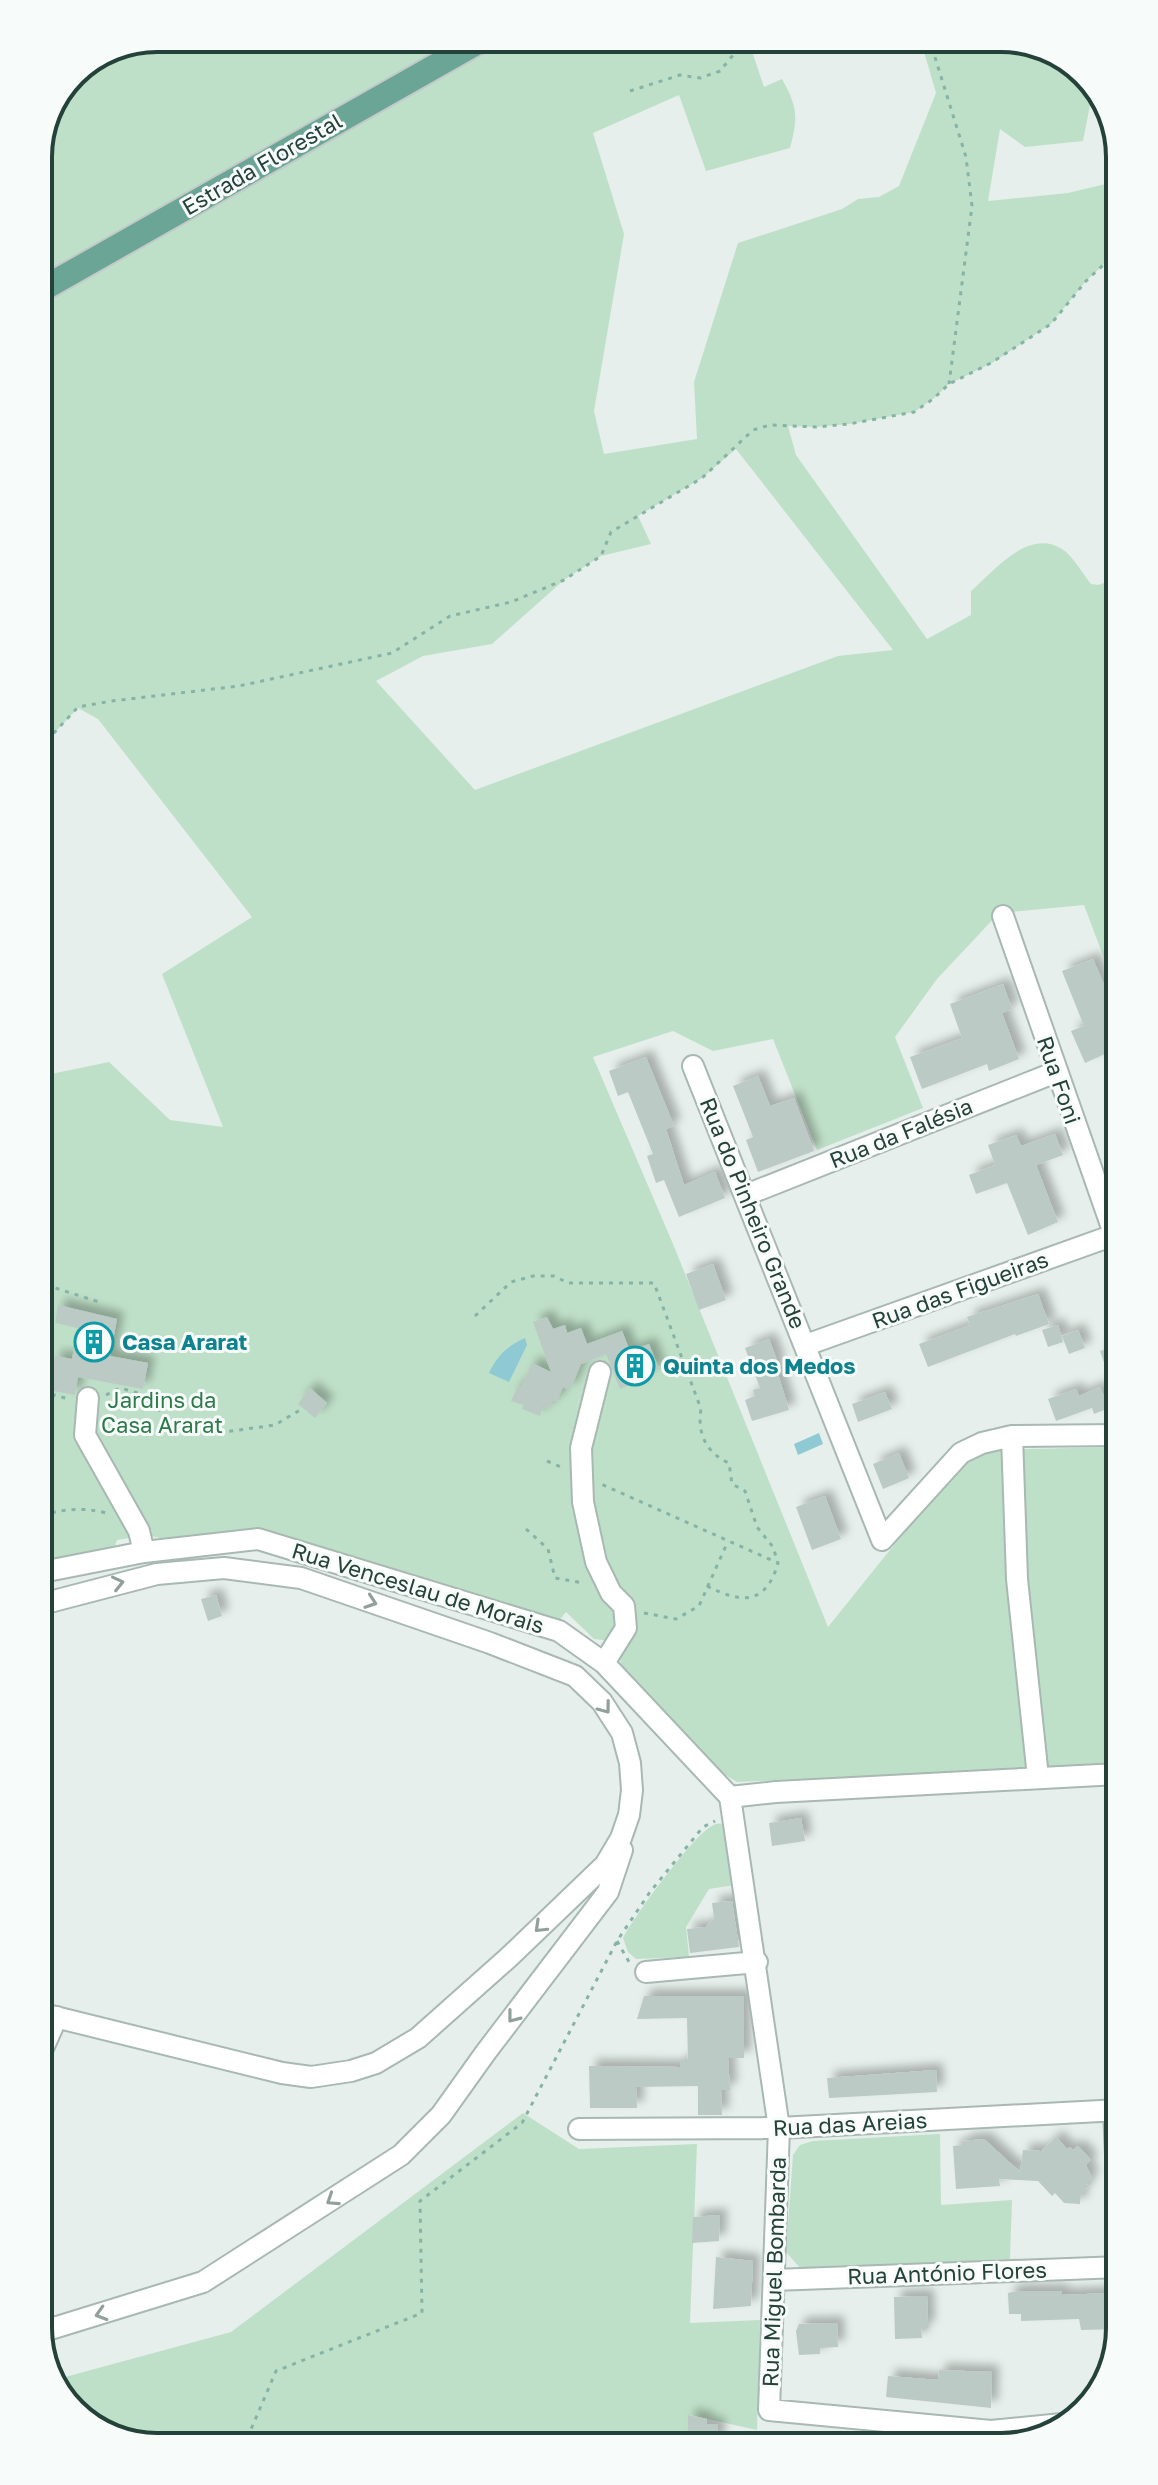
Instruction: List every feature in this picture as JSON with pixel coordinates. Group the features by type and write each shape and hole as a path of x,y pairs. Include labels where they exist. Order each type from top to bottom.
{"main road":[{"name":"Estrada Florestal","path":"52,284 460,52"}],"street":[{"name":"Rua Foni","path":"1003,916 1106,1211"},
{"name":"Rua do Pinheiro Grande","path":"693,1066 882,1540 961,1453 982,1443 1012,1436"},
{"name":"Rua da Falésia","path":"746,1195 1056,1072"},
{"name":"Rua das Figueiras","path":"806,1345 1106,1242"},
{"path":"600,1372 581,1448 583,1502 596,1562 611,1593 624,1606 626,1628 604,1663"},
{"path":"88,1401 85,1435 139,1531 144,1552"},
{"path":"1038,1777 1017,1579 1012,1436 1106,1435"},
{"name":"Rua Venceslau de Morais","path":"52,1570 144,1552 258,1539 559,1631 604,1663 731,1804"},
{"path":"52,1601 157,1574 224,1568 301,1578 490,1643 575,1676 602,1702 622,1733 630,1763 632,1790 629,1815 605,1865 418,2038 376,2063 351,2071 311,2077 282,2073 52,2016"},
{"path":"779,2128 757,1962 731,1804 776,1792 1106,1774"},
{"path":"52,2329 203,2282 401,2155 441,2115 608,1892 621,1853 622,1834"},
{"path":"646,1972 757,1962"},
{"name":"Rua das Areias","path":"579,2129 779,2128 1106,2111"},
{"name":"Rua Miguel Bombarda","path":"779,2128 769,2410 991,2431 1035,2427"},
{"name":"Rua António Flores","path":"774,2280 1106,2268"}],"path":[{"path":"630,91 680,75 700,78 720,71 736,52"},
{"path":"933,52 966,157 972,206 949,384"},
{"path":"52,735 78,707 239,686 392,653 450,616 511,602 564,580 601,556 611,532 702,478 753,430 770,425 816,427 849,424 914,412 949,384 991,363 1051,324 1086,281 1106,262"},
{"path":"475,1316 511,1282 533,1276 554,1276 568,1283 654,1283 701,1409 698,1425 704,1441 717,1458 729,1463 732,1484 745,1491 757,1527 773,1547 778,1563 773,1582 766,1591 754,1596 738,1598 707,1586"},
{"path":"52,1287 102,1303"},
{"path":"52,1394 88,1401 120,1388 145,1395 174,1426 217,1433 275,1425 300,1410"},
{"path":"547,1461 778,1563"},
{"path":"52,1512 89,1508 133,1520"},
{"path":"249,2433 276,2371 422,2313 420,2201 522,2123 617,1941 650,1892 703,1827 731,1804"},
{"path":"617,1941 626,1960 646,1972"}],"green space":[{"name":"Jardins da Casa Ararat","path":"157,52 752,52 764,87 782,79 791,97 795,120 790,148 706,171 679,95 593,133 624,234 594,411 604,454 697,439 694,382 738,243 842,209 858,199 879,197 899,186 936,93 924,52 1021,54 1047,63 1075,83 1090,103 1083,141 1025,147 1000,129 988,201 1068,193 1106,184 1106,262 1086,281 1051,324 992,363 949,384 914,412 849,424 788,426 796,455 927,639 971,615 971,591 1013,554 1037,544 1062,549 1091,584 1106,582 1106,963 1084,905 999,913 937,979 895,1037 923,1108 817,1150 773,1039 713,1051 673,1031 593,1057 673,1244 828,1627 959,1464 983,1450 1106,1447 1106,1767 737,1782 719,1771 621,1667 620,1652 611,1641 594,1639 566,1612 558,1622 261,1531 168,1540 147,1535 117,1540 114,1548 52,1561 52,1074 109,1062 170,1120 223,1127 162,974 252,917 98,719 78,708 52,735 52,151 63,111 74,93 99,70 117,60","holes":["736,449 893,650 838,656 475,790 376,681 423,656 492,644 564,580 601,556 651,544 638,516 702,478"]},
{"path":"724,1824 741,1884 709,1889 686,1927 689,1957 636,1959 628,1952 623,1938 629,1928 692,1844 713,1825"},
{"path":"523,2113 579,2149 697,2144 690,2323 760,2320 757,2430 689,2415 688,2433 151,2433 124,2427 93,2411 65,2377 231,2332"},
{"path":"940,2134 941,2205 1012,2200 1010,2259 801,2269 786,2252 793,2155 800,2145 813,2141"},
{"path":"779,2432 843,2432 843,2433"}],"water":[{"path":"525,1338 527,1345 509,1382 489,1373 503,1352"},
{"path":"819,1433 823,1444 798,1455 794,1444"}],"building":[{"path":"1093,959 1106,989 1103,996 1106,1003 1106,1054 1085,1063 1071,1031 1084,1026 1062,971"},
{"path":"1003,984 1012,1009 1002,1013 1019,1059 989,1071 987,1064 922,1089 910,1057 962,1038 950,1004"},
{"path":"646,1057 674,1126 666,1129 684,1185 715,1172 725,1198 679,1217 664,1180 656,1183 647,1156 653,1154 628,1092 618,1096 609,1071"},
{"path":"758,1076 770,1106 794,1098 814,1151 758,1172 746,1140 753,1137 733,1086"},
{"path":"1055,1134 1063,1155 1036,1165 1058,1222 1028,1235 1007,1183 976,1194 969,1175 995,1165 988,1145 1016,1135 1021,1146"},
{"path":"713,1264 726,1300 699,1310 686,1274"},
{"path":"1038,1294 1049,1324 928,1367 919,1344 970,1325 967,1317"},
{"name":"Casa Ararat","path":"58,1305 117,1319 110,1356 148,1363 143,1389 78,1377 75,1395 52,1391 55,1356 72,1359 78,1328 55,1323"},
{"name":"Quinta dos Medos","path":"547,1317 553,1329 565,1325 567,1333 581,1328 587,1344 622,1331 630,1351 649,1344 659,1369 620,1389 606,1354 581,1364 570,1390 563,1387 557,1401 553,1400 548,1409 543,1406 540,1416 522,1409 523,1405 511,1401 518,1386 521,1388 532,1363 551,1372 533,1322"},
{"path":"1058,1325 1063,1342 1048,1347 1042,1330"},
{"path":"1078,1330 1085,1348 1069,1354 1062,1336"},
{"path":"769,1339 789,1410 752,1421 745,1400 755,1396 753,1390 760,1388 745,1348"},
{"path":"1106,1349 1106,1368 1100,1351"},
{"path":"1100,1387 1106,1409 1094,1414 1092,1408 1056,1421 1048,1399 1076,1389 1079,1396"},
{"path":"310,1388 327,1403 315,1418 298,1404"},
{"path":"885,1392 892,1409 858,1422 852,1404"},
{"path":"899,1453 909,1478 883,1489 873,1464"},
{"path":"825,1496 841,1539 812,1550 796,1507"},
{"path":"216,1595 222,1616 208,1621 201,1599"},
{"path":"801,1818 805,1841 772,1846 769,1823"},
{"path":"732,1901 739,1947 690,1953 687,1929 706,1927 714,1918 712,1903"},
{"path":"644,1996 744,1996 744,2058 728,2058 730,2090 721,2090 722,2115 698,2115 698,2086 636,2087 637,2108 590,2108 589,2066 680,2067 680,2061 688,2061 687,2018 637,2019"},
{"path":"936,2070 937,2092 829,2098 827,2078"},
{"path":"1056,2137 1067,2149 1070,2147 1073,2150 1078,2146 1091,2160 1086,2165 1092,2178 1081,2193 1080,2204 1064,2203 1055,2193 1052,2196 1038,2181 999,2179 1000,2186 956,2189 953,2146 963,2145 963,2141 984,2139 1020,2172 1023,2150 1041,2151"},
{"path":"720,2215 719,2241 692,2243 693,2217"},
{"path":"716,2257 753,2261 751,2306 713,2309"},
{"path":"1008,2293 1106,2293 1106,2329 1081,2330 1079,2319 1021,2321 1021,2314 1009,2314"},
{"path":"927,2296 928,2328 921,2328 922,2338 895,2339 894,2297"},
{"path":"837,2323 838,2347 820,2348 820,2354 799,2355 796,2331 799,2324"},
{"path":"939,2370 992,2372 991,2408 886,2397 888,2376 938,2380"},
{"path":"688,2415 707,2419 706,2424 718,2424 718,2433 688,2433"}],"place":[{"name":"Casa Ararat","path":"94,1342"},
{"name":"Quinta dos Medos","path":"635,1366"}]}
